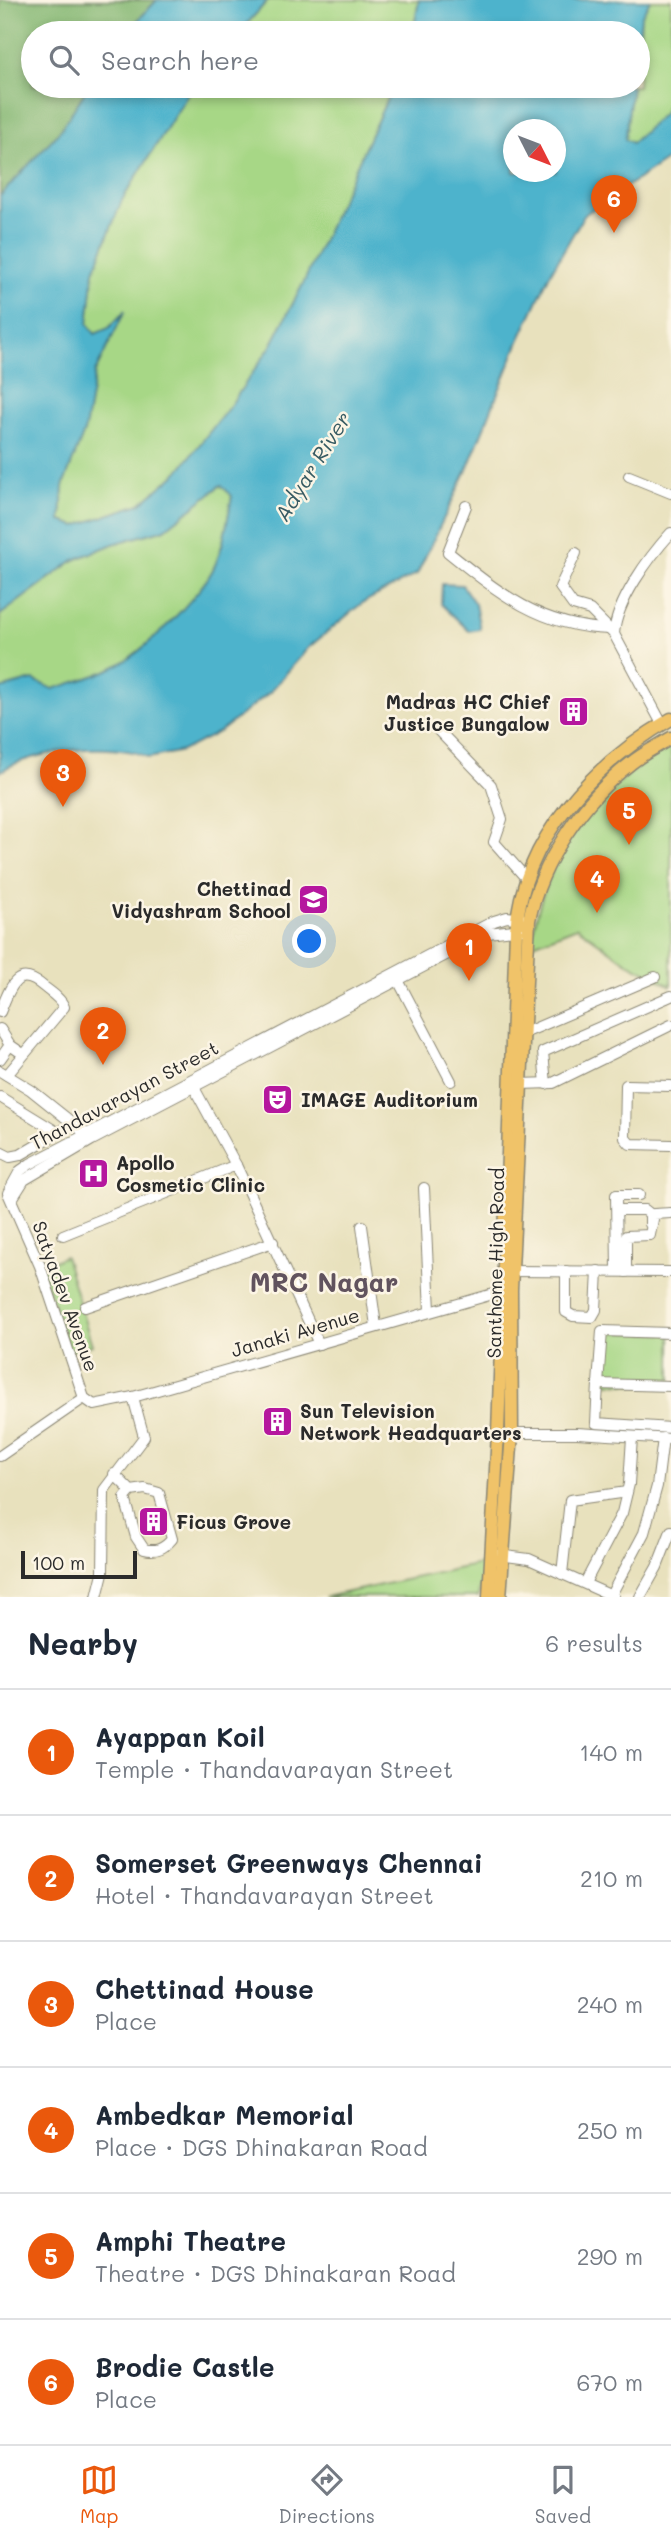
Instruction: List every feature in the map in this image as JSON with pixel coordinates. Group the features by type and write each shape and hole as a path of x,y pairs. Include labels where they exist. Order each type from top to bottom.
{"main road":[{"path":"522,924 525,877 554,828 590,780 618,752 667,722"},
{"path":"522,924 544,874 593,801 629,764 671,738"},
{"name":"Santhome High Road","path":"500,1597 497,1555 507,1290 522,1034 522,924"},
{"name":"Santhome High Road","path":"508,1271 522,924"},
{"name":"Santhome High Road","path":"489,1597 512,1433 507,1290"}],"street":[{"path":"629,476 671,493"},
{"path":"466,506 449,552 489,586 530,611 569,626 611,632"},
{"path":"611,632 615,615 659,546 671,533"},
{"path":"576,553 560,587 564,595 573,605 590,610 611,632 667,722"},
{"path":"438,730 491,785 502,819 494,842 525,877"},
{"name":"Thandavarayan Street","path":"90,1137 24,1180 12,1199 8,1193 20,1171 192,1084 494,921 522,924"},
{"name":"Thandavarayan Street","path":"315,1019 488,933 522,924"},
{"path":"522,1034 655,976"},
{"path":"0,1012 10,989 22,977 38,982 62,1003 61,1013 4,1073 75,1123 90,1137"},
{"path":"398,980 451,1082"},
{"path":"546,1084 543,1052 671,996"},
{"path":"519,1084 546,1084 671,1025"},
{"path":"0,1029 10,1045 23,1054"},
{"path":"0,1059 10,1045"},
{"path":"192,1084 274,1241 320,1344"},
{"path":"671,1086 626,1085 625,1138 630,1144 671,1145"},
{"path":"0,1097 57,1132"},
{"path":"10,1157 75,1123"},
{"path":"0,1152 10,1157 20,1171"},
{"path":"63,1235 236,1165"},
{"path":"424,1188 429,1310"},
{"path":"621,1272 616,1195 639,1195"},
{"name":"Satyadev Avenue","path":"12,1199 40,1266 86,1401"},
{"path":"617,1210 645,1210 650,1214 650,1228 647,1231 617,1231"},
{"path":"621,1272 626,1236 650,1235 654,1214 671,1213"},
{"path":"362,1226 376,1326"},
{"path":"85,1307 274,1241"},
{"path":"508,1271 598,1275 671,1272"},
{"path":"566,1274 566,1312 573,1316 592,1317 596,1310 598,1275"},
{"name":"Janaki Avenue","path":"86,1401 99,1406 507,1290"},
{"path":"671,1333 602,1331 596,1423 671,1428"},
{"path":"598,1384 671,1386"},
{"path":"97,1597 103,1573 102,1498 114,1474 144,1437 133,1397"},
{"path":"0,1456 86,1401"},
{"path":"497,1555 529,1559 612,1596 648,1522 667,1439 512,1433"},
{"path":"585,1583 622,1513 627,1492 632,1437"},
{"path":"114,1474 131,1491"},
{"path":"145,1489 159,1493 172,1539 166,1546 153,1551 144,1549 136,1537 125,1498 131,1491 145,1489"},
{"path":"562,1574 570,1500 627,1492"},
{"path":"640,1597 657,1567 671,1531"}],"green space":[{"path":"0,0 157,0 137,21 21,21 21,98 81,98 59,132 0,196"},
{"path":"268,0 419,0 415,21 250,21"},
{"path":"650,0 671,0 671,98 663,114 632,144 625,139 630,98 650,98 650,21 641,21"},
{"path":"186,98 388,98 304,282 271,346 230,406 178,472 140,504 76,526 61,521 63,486 85,429 95,372 123,313 109,328 95,334 88,324 94,271 122,200"},
{"path":"221,485 232,496 217,560 208,578 160,632 128,659 92,677 53,689 33,680 0,689 0,615 74,560 113,544 165,529"},
{"path":"671,744 671,986 626,962 577,927 531,945 548,882 577,828 618,783"},
{"path":"65,1256 92,1345 70,1352 40,1267"},
{"path":"605,1332 671,1334 671,1387 599,1382"},
{"path":"484,1563 478,1597 325,1597"}],"water":[{"path":"157,0 268,0 250,21 137,21"},
{"path":"419,0 650,0 640,21 415,21"},
{"name":"Adyar River","path":"81,98 186,98 122,200 94,271 88,324 95,334 109,328 125,311 95,372 85,429 63,486 61,521 76,526 140,504 178,472 230,406 271,346 304,282 388,98 630,98 625,139 632,143 663,114 671,98 671,157 584,215 550,274 519,341 466,472 417,574 362,603 308,648 270,692 221,731 182,751 149,758 116,750 74,750 31,758 0,772 0,689 33,680 53,689 92,677 128,659 171,622 208,578 221,549 232,496 221,485 165,529 113,544 74,560 0,615 0,196 59,132"},
{"path":"442,584 462,585 475,604 480,629 469,631 441,604"}],"place":[{"name":"Brodie Castle","path":"614,233"},
{"name":"Madras HC Chief Justice Bungalow","path":"573,712"},
{"name":"Chettinad House","path":"63,807"},
{"name":"Amphi Theatre","path":"629,845"},
{"name":"Chettinad Vidyashram School","path":"314,899"},
{"name":"Ambedkar Memorial","path":"597,913"},
{"name":"Ayappan Koil","path":"469,981"},
{"name":"Somerset Greenways Chennai","path":"103,1065"},
{"name":"IMAGE Auditorium","path":"278,1099"},
{"name":"Apollo Cosmetic Clinic","path":"93,1173"},
{"name":"Sun Television Network Headquarters","path":"277,1421"},
{"name":"Ficus Grove","path":"153,1521"}],"district":[{"name":"MRC Nagar","path":"324,1282"}]}
